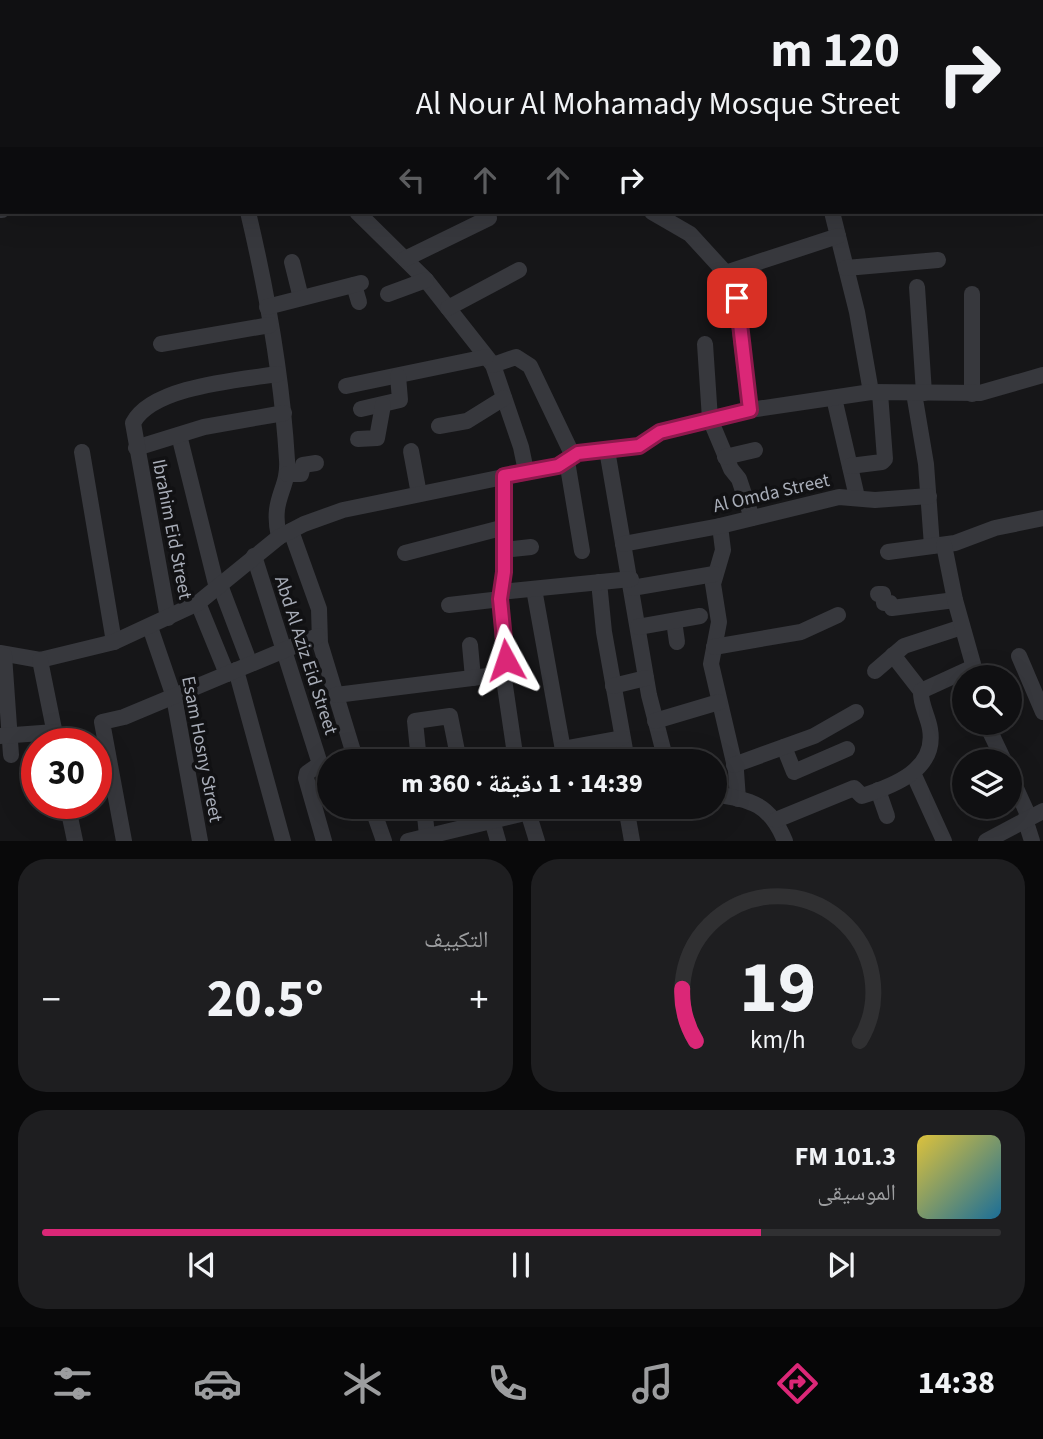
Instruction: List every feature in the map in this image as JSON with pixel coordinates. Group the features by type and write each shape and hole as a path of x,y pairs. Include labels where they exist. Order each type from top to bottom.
{"street":[{"path":"248,214 284,413 286,474 275,509 319,609 318,636 352,749"},
{"path":"359,214 426,281 489,361 522,447 526,471"},
{"path":"655,214 690,234 728,272 737,292 750,410"},
{"path":"832,214 876,393 885,459 850,466"},
{"path":"405,259 489,218"},
{"path":"728,272 838,236"},
{"path":"846,268 938,260"},
{"path":"292,262 302,298"},
{"path":"448,308 519,270"},
{"path":"388,294 426,281"},
{"path":"267,307 357,284 359,302"},
{"path":"917,287 919,393 929,496 938,545 972,665"},
{"path":"972,294 972,394"},
{"path":"161,344 270,325"},
{"path":"705,344 710,419 725,457 739,479 752,518"},
{"path":"346,386 516,357 530,366 570,458 582,551"},
{"name":"Ibrahim Eid Street","path":"168,618 133,431 137,417 171,395 278,374"},
{"path":"11,755 5,736 1,652 40,660 114,642 198,603 285,534 343,510 558,466 570,458 639,446 660,432 750,410 876,393 972,394 1043,375"},
{"path":"361,409 400,400 398,376"},
{"path":"439,426 467,421 504,398"},
{"path":"834,398 857,497"},
{"path":"358,439 377,438 383,405"},
{"path":"136,448 179,435 284,413"},
{"path":"179,435 283,841"},
{"path":"607,450 646,678 663,749"},
{"path":"725,457 755,450"},
{"path":"411,451 419,494"},
{"path":"82,452 114,642"},
{"path":"286,474 301,474 303,465 316,463"},
{"path":"504,476 505,550 501,595 504,674 514,749"},
{"name":"Al Omda Street","path":"623,544 720,526 830,499 857,497 875,500 929,496"},
{"path":"888,552 938,545 995,528 1043,518"},
{"path":"720,526 723,550 715,574 719,622 711,664 734,765 738,799"},
{"path":"405,553 505,527"},
{"path":"505,550 531,547"},
{"name":"Abd Al Aziz Eid Street","path":"254,556 320,764 307,773 306,778 324,841"},
{"path":"449,605 534,589 715,574"},
{"path":"599,582 612,686 624,749"},
{"path":"534,589 563,749"},
{"path":"878,594 883,595 884,603 890,603 892,608 955,600"},
{"path":"198,603 238,669"},
{"path":"714,647 801,632 838,615"},
{"path":"638,627 700,616"},
{"path":"674,621 677,642"},
{"name":"Esam Hosny Street","path":"149,626 174,697 200,841"},
{"path":"875,671 914,641 962,627"},
{"path":"124,841 101,726 104,721 124,717 318,636"},
{"path":"470,645 473,678"},
{"path":"776,820 855,788 862,796 878,790 913,773 926,758 931,741 921,691 893,655"},
{"path":"1019,656 1043,712"},
{"path":"40,660 54,728"},
{"path":"336,695 504,674"},
{"path":"612,686 646,678"},
{"path":"921,691 952,679"},
{"path":"655,721 719,702"},
{"path":"734,765 825,731 856,712"},
{"path":"417,749 414,723 419,719 452,717 457,749"},
{"path":"584,749 622,738"},
{"path":"784,747 794,772 847,749"},
{"path":"913,773 944,841"},
{"path":"878,790 887,816"},
{"path":"727,797 764,808 776,820 785,841"},
{"path":"1022,797 1032,816 1032,841"},
{"path":"987,840 1032,816"},
{"path":"70,819 75,841"},
{"path":"376,819 384,841"},
{"path":"428,819 434,836"},
{"path":"469,819 470,825"},
{"path":"408,841 495,819"},
{"path":"526,819 537,841"},
{"path":"628,819 632,841"},
{"path":"492,820 498,841"}],"route":[{"path":"506,660 500,599 504,572 504,476 558,466 578,453 639,446 660,432 750,410 737,298"}]}
